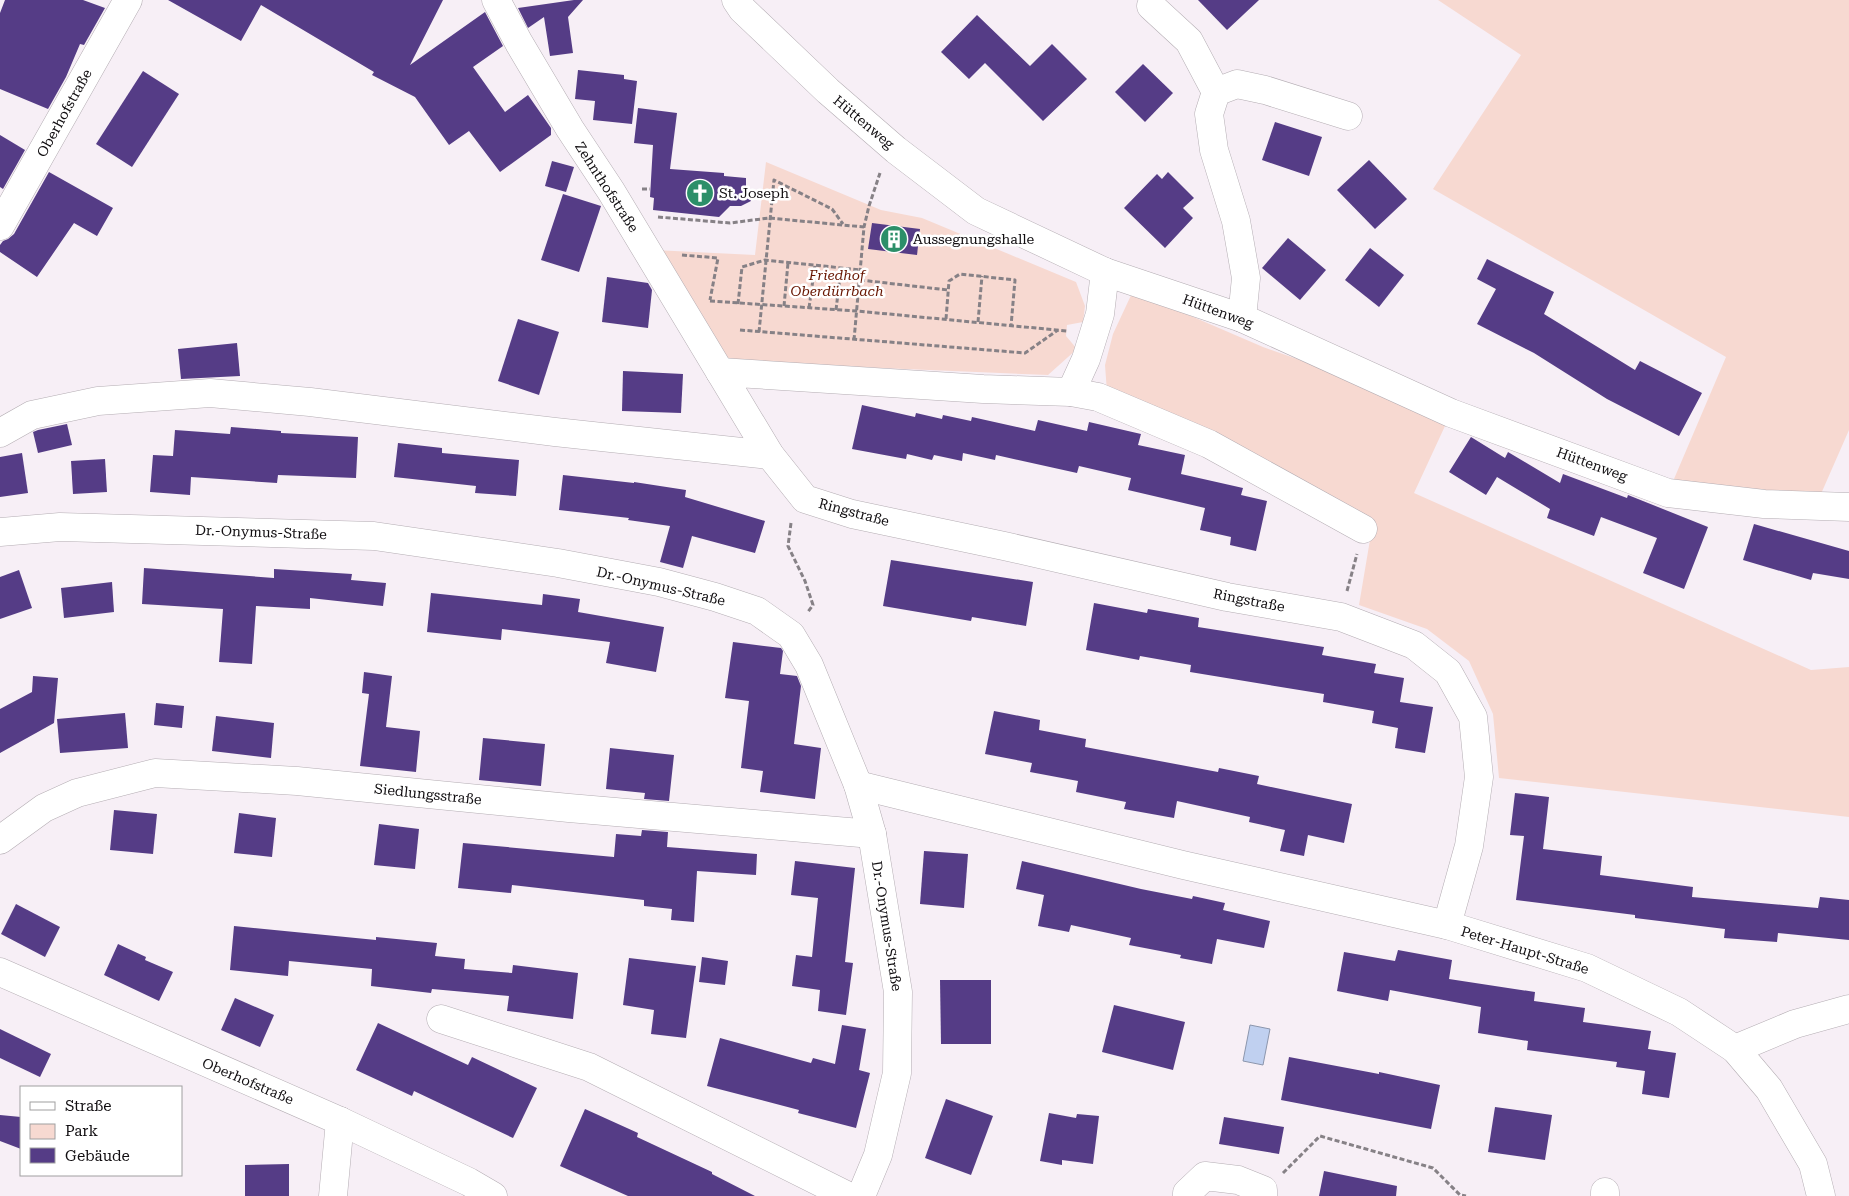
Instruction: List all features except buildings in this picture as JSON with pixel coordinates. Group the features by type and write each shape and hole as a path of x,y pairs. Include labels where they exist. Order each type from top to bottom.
{"street":[{"name":"Oberhofstraße","path":"0,226 128,0"},
{"name":"Zehnthofstraße","path":"496,0 570,129 650,253 720,372"},
{"name":"Hüttenweg","path":"736,0 742,9 822,86 896,150 976,211 1105,272 1242,318 1450,413 1668,493 1764,504 1849,507"},
{"path":"1151,6 1189,41 1216,92 1209,114 1214,150 1236,221 1246,278 1242,318"},
{"path":"1216,92 1237,84 1265,90 1348,116"},
{"path":"1071,392 1086,360 1100,314 1105,272"},
{"path":"720,372 983,389 1071,392 1098,398 1209,444 1363,529"},
{"name":"Ringstraße","path":"720,372 770,455 805,499 852,514 1004,546 1227,597 1341,617 1414,645 1448,672 1473,717 1479,777 1470,846 1447,926"},
{"path":"0,433 32,415 98,401 210,393 310,402 669,446 770,455"},
{"name":"Dr.-Onymus-Straße","path":"0,532 60,527 374,536 558,563 659,582 715,597 757,611 791,635 809,665 858,785 872,834 898,992 897,1073 878,1155 861,1196"},
{"name":"Siedlungsstraße","path":"0,840 44,808 77,793 155,773 297,781 559,807 872,834"},
{"path":"858,785 1173,863 1447,926"},
{"name":"Peter-Haupt-Straße","path":"1447,926 1587,968 1679,1012 1734,1049 1770,1090 1813,1164 1821,1196"},
{"name":"Oberhofstraße","path":"0,972 340,1120 469,1182 493,1196"},
{"path":"1734,1049 1795,1024 1849,1009"},
{"path":"441,1019 589,1068 848,1196"},
{"path":"333,1196 340,1120"},
{"path":"1187,1196 1187,1193 1205,1176 1238,1180 1263,1193"}],"path":[{"path":"854,340 864,227 878,177 896,150"},
{"path":"758,332 774,180 832,210 844,224"},
{"path":"655,216 730,224 769,218 864,227"},
{"path":"650,253 718,258 710,301"},
{"path":"738,304 742,266 765,260 860,270"},
{"path":"784,306 788,263"},
{"path":"809,308 815,265"},
{"path":"836,310 841,268"},
{"path":"946,319 949,281 960,274 982,276 1015,280 1011,326"},
{"path":"978,322 982,276"},
{"path":"860,280 948,290"},
{"path":"677,299 857,311 1093,334"},
{"path":"740,330 1024,353 1058,330"},
{"path":"791,635 812,605 805,581 788,546 792,522 805,499"},
{"path":"1341,617 1363,529"},
{"path":"1263,1193 1320,1136 1433,1168 1460,1195 1466,1196"}],"green space":[{"path":"1438,0 1849,0 1849,430 1817,503 1668,493 1726,357 1433,189 1521,55"},
{"name":"Friedhof Oberdürrbach","path":"766,162 881,210 922,218 1076,282 1085,306 1083,322 1067,325 1066,336 1077,349 1048,375 737,362 723,356 654,250 755,255"},
{"path":"1133,291 1263,347 1451,413 1414,493 1811,670 1849,667 1849,817 1499,778 1493,714 1469,661 1427,629 1359,605 1373,522 1107,392 1105,365 1113,334"}],"water":[{"path":"1250,1025 1270,1029 1263,1065 1243,1061"}],"place":[{"name":"St. Joseph","path":"700,193"},
{"name":"Aussegnungshalle","path":"894,239"}]}
